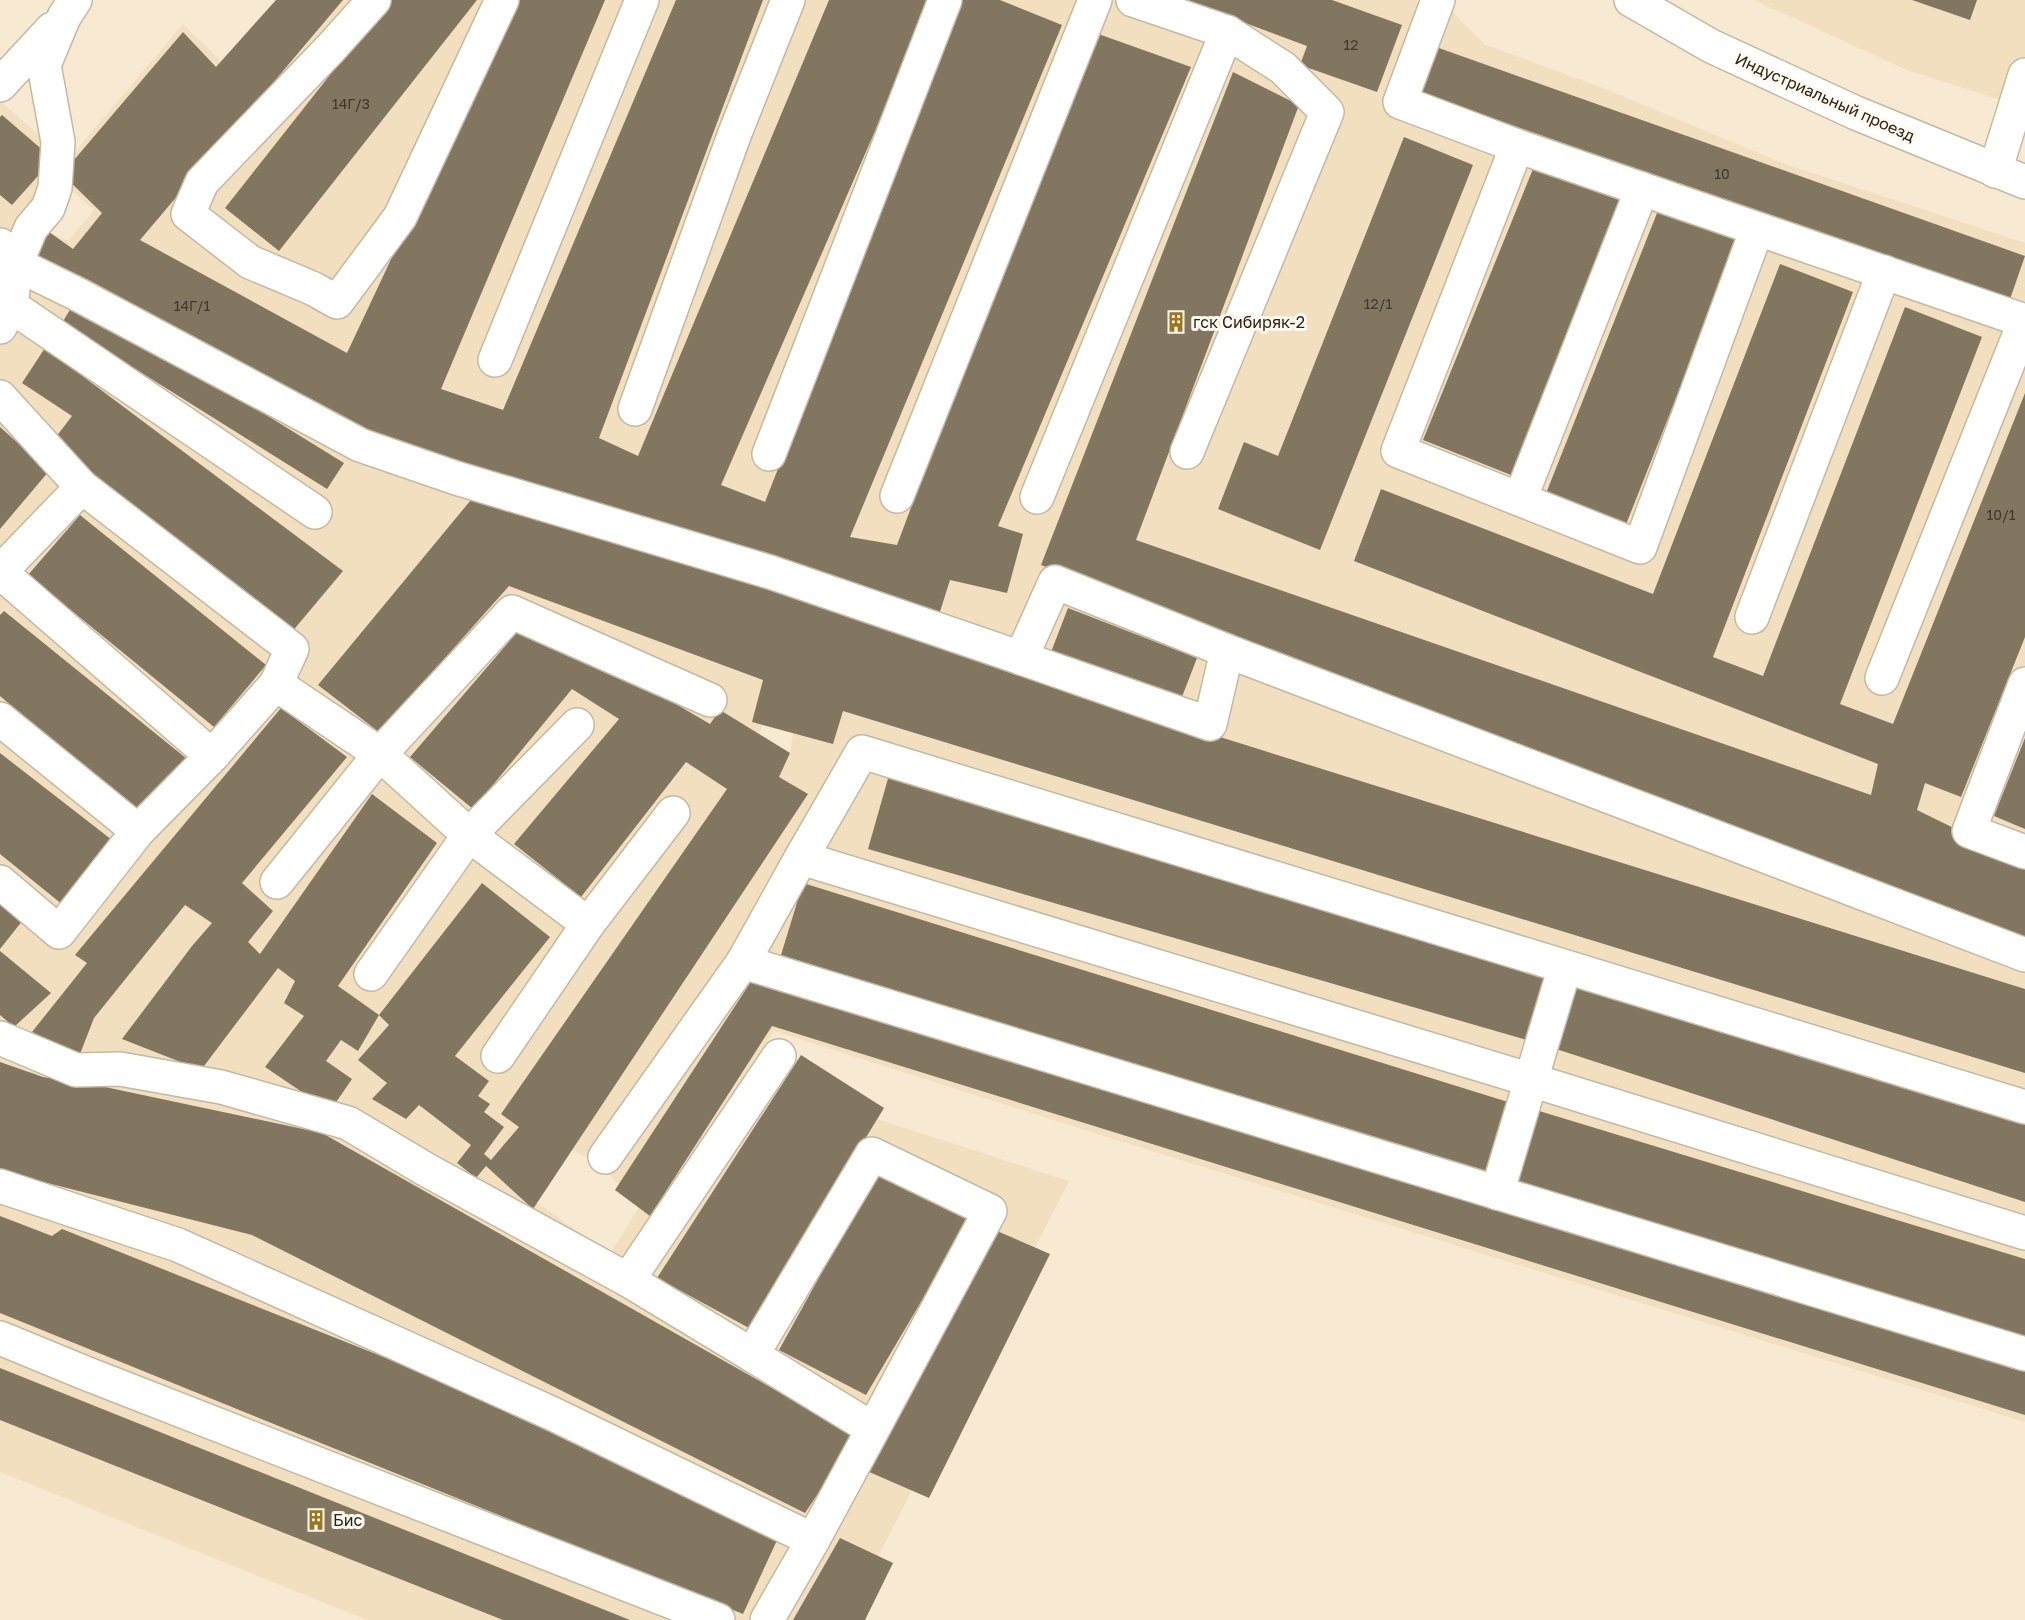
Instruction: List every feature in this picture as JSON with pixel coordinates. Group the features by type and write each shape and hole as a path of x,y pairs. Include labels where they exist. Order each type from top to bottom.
{"street":[{"path":"374,0 202,182 188,214 250,262 314,289 337,302 400,217 502,0"},
{"path":"495,360 642,0"},
{"path":"635,409 735,133 788,0"},
{"path":"769,454 945,0"},
{"path":"897,496 1095,0"},
{"path":"1133,0 1227,32 1283,68 1327,112 1187,452"},
{"path":"1438,0 1400,102 1517,146 2025,321 1882,678"},
{"name":"Индустриальный проезд","path":"1631,0 1711,46 1856,113 2025,182"},
{"path":"0,85 69,9"},
{"path":"69,9 44,65 58,142 55,188 48,208 8,254 6,316 315,512"},
{"path":"1037,496 1227,32"},
{"path":"1995,171 2025,75"},
{"path":"1517,146 1398,451 1640,547 1757,229"},
{"path":"1520,499 1642,189"},
{"path":"8,254 78,295 360,445 456,478 770,572 1210,724 1227,651"},
{"path":"1752,617 1884,272"},
{"path":"0,397 82,487 292,649 276,684 212,756 138,831 59,932 0,882"},
{"path":"82,487 0,572 212,756"},
{"path":"1021,658 1055,582 1227,651 2025,955"},
{"path":"277,882 380,754 512,612 710,700"},
{"path":"276,684 380,754 470,835 588,924"},
{"path":"2025,684 1969,831 2025,852"},
{"path":"0,719 138,831"},
{"path":"371,974 470,835 577,724"},
{"path":"605,1157 743,962 862,752 2025,1107"},
{"path":"498,1056 588,924 673,813"},
{"path":"801,858 2025,1233"},
{"path":"743,962 2025,1354"},
{"path":"1497,1193 1565,966"},
{"path":"0,1038 76,1070 120,1070 221,1087 348,1123 425,1169 628,1280 873,1429"},
{"path":"628,1280 778,1056"},
{"path":"752,1355 872,1154 990,1211 813,1540 767,1620"},
{"path":"0,1186 178,1245 554,1414 813,1540"},
{"path":"0,1338 85,1374 718,1620"}],"shaded area":[{"path":"285,0 1415,0 1453,12 1484,44 1608,90 1785,164 2025,243 2025,1422 1113,1139 774,1031 744,1076 1069,1181 846,1620 367,1620 0,1472 0,101 68,160 183,24 227,67","holes":["71,190 94,210 68,241 44,229","775,686 795,720 790,753 769,797 542,1134 591,1160 642,1203 610,1254 499,1176 751,761"]},
{"path":"1754,0 2025,0 2025,108 1907,70"}],"building":[{"path":"276,0 343,0 140,240 347,353 513,0 605,0 441,389 503,410 676,0 763,0 599,438 638,456 829,0 932,0 721,485 765,502 961,0 1000,0 1062,25 850,537 897,545 1090,31 1191,67 998,526 1023,534 1007,593 950,580 938,618 376,441 36,259 49,232 73,249 102,213 62,174 183,32 216,67"},
{"path":"389,0 477,0 279,251 225,208"},
{"path":"1184,0 1332,0 1402,25 1377,92 1300,65 1307,46"},
{"path":"1912,0 1977,0 1970,20"},
{"path":"1436,47 2025,256 2009,302 1419,92"},
{"path":"1233,72 1299,105 1136,540 1871,795 1878,764 1354,561 1381,489 1653,594 1780,264 1853,292 1713,657 1763,676 1905,307 1982,337 1840,704 1893,724 2025,393 2025,637 1961,797 1925,783 1917,810 2025,863 2025,951 1041,565"},
{"path":"2,115 53,159 12,205 0,195 0,117"},
{"path":"1404,137 1473,165 1320,550 1218,509 1244,442 1278,456"},
{"path":"1535,164 1622,199 1511,475 1423,440"},
{"path":"1661,203 1741,234 1625,527 1545,496"},
{"path":"77,298 344,463 327,489 62,323"},
{"path":"45,348 343,571 291,633 103,489 56,437 72,416 22,383"},
{"path":"0,427 49,471 0,529"},
{"path":"480,489 1057,686 2025,989 2025,1073 843,711 833,744 752,722 763,680 509,586 379,732 318,685"},
{"path":"80,515 266,665 214,727 28,575"},
{"path":"1068,608 1197,658 1180,702 1051,652"},
{"path":"4,611 187,759 137,812 0,696 0,615"},
{"path":"525,623 645,686 710,724 720,710 790,753 779,777 808,794 533,1209 486,1166 476,1178 457,1163 471,1145 419,1105 406,1119 372,1099 387,1083 358,1060 389,1025 379,1015 482,883 550,937 455,1056 489,1081 478,1096 490,1104 484,1112 504,1127 484,1154 491,1160 519,1127 501,1114 727,789 686,762 581,897 514,844 619,719 572,689 473,809 410,757"},
{"path":"281,708 347,757 242,883 273,911 248,942 260,954 372,794 437,843 338,986 379,1015 358,1051 341,1040 326,1061 352,1079 330,1111 265,1067 304,1016 284,1003 295,981 278,968 201,1070 122,1039 212,923 185,905 94,1018 80,1054 32,1032 87,963 75,955"},
{"path":"2025,738 2025,829 1994,816"},
{"path":"0,753 112,840 63,905 0,854"},
{"path":"889,775 1560,972 1537,1043 868,849"},
{"path":"803,883 1508,1102 1485,1175 781,955"},
{"path":"0,901 23,920 0,949"},
{"path":"0,951 51,993 14,1027 0,1015"},
{"path":"1572,974 2025,1120 2025,1202 1550,1047"},
{"path":"754,977 2025,1364 2025,1415 772,1026 650,1216 615,1190"},
{"path":"801,1055 884,1108 749,1328 657,1278"},
{"path":"0,1062 43,1077 105,1087 322,1133 853,1434 805,1513 252,1235 0,1171"},
{"path":"1536,1110 2025,1259 2025,1339 1514,1183"},
{"path":"878,1171 970,1219 866,1395 779,1350"},
{"path":"0,1216 52,1236 62,1229 444,1381 779,1536 743,1614 0,1313"},
{"path":"997,1231 1050,1254 929,1498 867,1471"},
{"name":"Бис","path":"0,1368 630,1620 503,1620 0,1420"},
{"path":"840,1538 893,1563 865,1620 793,1620"}],"place":[{"name":"гск Сибиряк-2","path":"1176,322"},
{"name":"Бис","path":"316,1520"}]}
